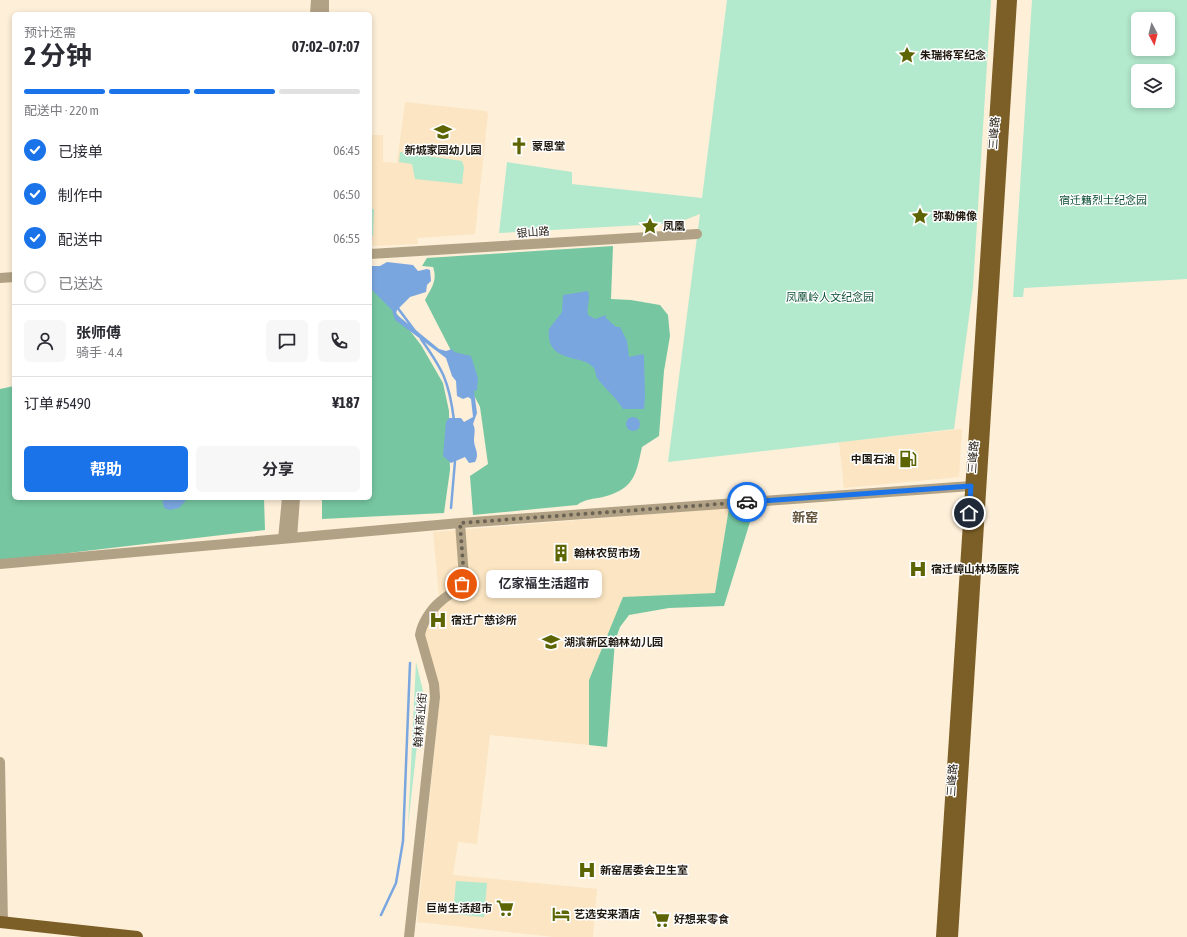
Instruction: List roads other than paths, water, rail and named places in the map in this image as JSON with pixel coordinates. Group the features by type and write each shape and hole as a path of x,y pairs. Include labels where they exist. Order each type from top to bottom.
{"main road":[{"name":"三峰路","path":"942,937 1003,0"},
{"name":"三峰路","path":"952,937 1011,0"},
{"path":"1,925 65,937"},
{"path":"1,925 137,937"}],"street":[{"path":"315,12 316,0"},
{"path":"324,0 324,12"},
{"name":"银山路","path":"372,254 697,234"},
{"path":"0,278 12,277"},
{"path":"0,564 460,523 971,486"},
{"path":"286,500 288,538"},
{"path":"288,538 295,500"},
{"name":"翰林商业街","path":"409,937 435,697 434,684 420,636 421,627 439,602 457,590 462,584 464,577 460,523"},
{"path":"0,762 1,925"}],"water":[{"path":"387,262 413,265 418,271 427,269 430,270 431,281 427,285 426,292 410,297 397,310 396,314 439,349 446,351 452,349 454,352 471,356 478,378 477,390 474,391 477,413 473,424 475,430 474,443 477,453 475,462 469,463 465,457 451,463 443,456 446,422 449,418 461,418 464,422 473,417 471,399 468,397 463,399 457,396 456,381 452,376 446,358 395,320 392,310 372,290 372,266 380,266"},
{"path":"588,291 588,315 595,319 606,315 606,318 616,327 620,327 627,341 629,357 643,354 644,356 644,409 623,409 597,378 593,367 581,360 559,353 553,348 549,340 549,329 562,312 563,295"},
{"path":"633,417 638,419 640,424 638,429 633,431 628,429 626,424 628,419"},
{"path":"162,500 186,500 179,508 170,510 164,508"}],"waterway":[{"path":"397,307 418,335"},
{"path":"421,339 435,359 444,376 450,395 454,420"},
{"path":"451,508 455,461"},
{"path":"381,915 396,883 403,841 410,663"}],"place":[{"name":"朱瑞将军纪念","path":"907,55"},
{"name":"新城家园幼儿园","path":"443,132"},
{"name":"蒙恩堂","path":"519,146"},
{"name":"弥勒佛像","path":"920,216"},
{"name":"凤凰","path":"650,226"},
{"name":"中国石油","path":"908,459"},
{"name":"翰林农贸市场","path":"561,553"},
{"name":"宿迁嶂山林场医院","path":"918,569"},
{"name":"亿家福生活超市","path":"462,584"},
{"name":"宿迁广慈诊所","path":"438,620"},
{"name":"湖滨新区翰林幼儿园","path":"551,642"},
{"name":"新窑居委会卫生室","path":"587,870"},
{"name":"巨尚生活超市","path":"505,908"},
{"name":"艺选安来酒店","path":"561,914"},
{"name":"好想来零食","path":"661,919"}],"district":[{"name":"新窑","path":"805,517"}],"park label":[{"name":"宿迁籍烈士纪念园","path":"1103,200"},
{"name":"凤凰岭人文纪念园","path":"830,297"}]}
